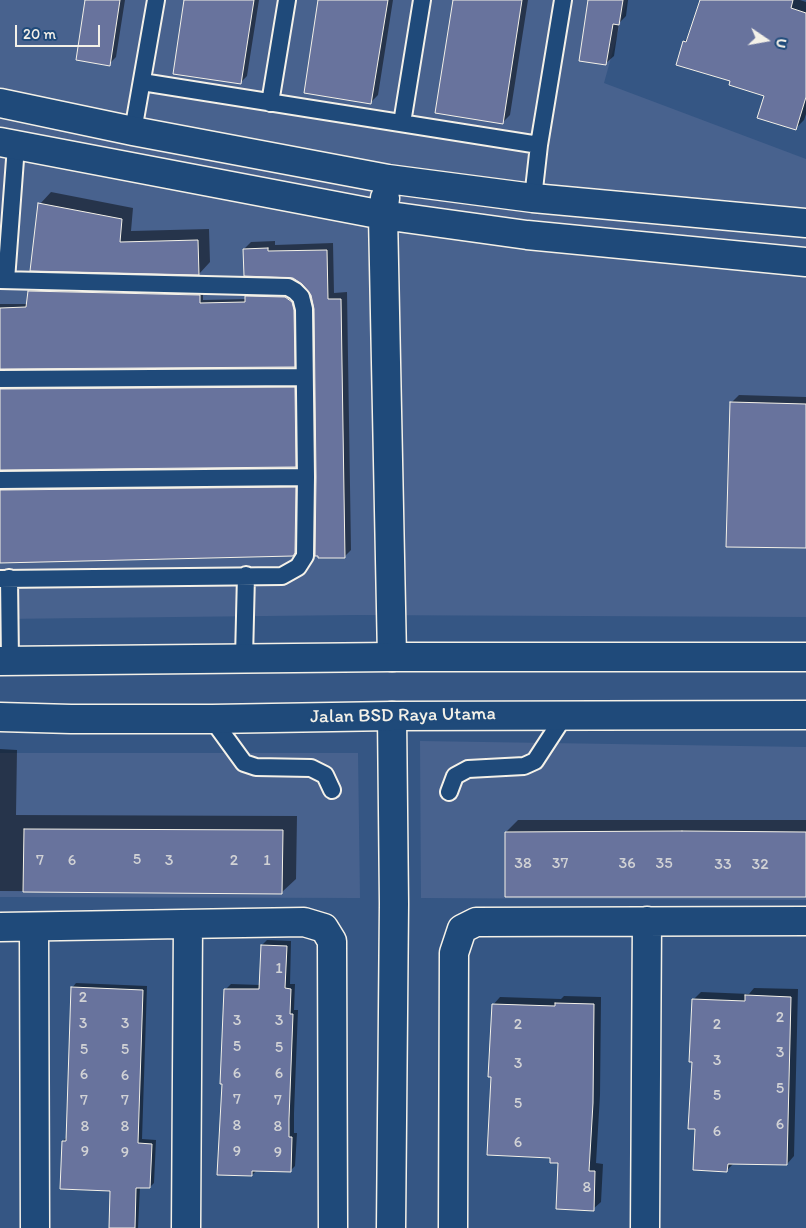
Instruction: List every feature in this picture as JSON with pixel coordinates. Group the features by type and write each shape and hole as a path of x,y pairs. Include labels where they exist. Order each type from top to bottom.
{"street":[{"path":"0,103 133,131 388,179 533,198 806,223"},
{"path":"8,144 382,215 527,235 806,262"},
{"path":"388,179 382,215 392,657"},
{"path":"5,661 392,657 806,657"},
{"name":"Jalan BSD Raya Utama","path":"0,717 212,720 392,716 806,715"},
{"path":"391,1228 394,914 392,716"},
{"path":"645,1228 647,921"},
{"path":"453,1228 454,953 462,929 476,922 806,921"},
{"path":"0,927 304,922 324,928 332,941 333,1228"},
{"path":"186,1228 188,924"},
{"path":"34,927 35,1228"}],"lane":[{"path":"133,131 156,0"},
{"path":"270,103 287,0"},
{"path":"402,123 422,0"},
{"path":"533,198 539,145 563,0"},
{"path":"142,82 539,145"},
{"path":"5,661 5,579 282,576 298,567 305,556 306,477 304,309 301,297 288,287 3,280 8,144"},
{"path":"0,379 304,377"},
{"path":"0,480 306,477"},
{"path":"244,658 246,575"},
{"path":"449,792 455,776 468,769 524,766 535,761 566,715"},
{"path":"212,720 244,763 256,767 311,768 325,775 332,790"}],"shaded area":[{"path":"0,0 627,0 604,83 806,159 806,617 354,615 0,619"},
{"path":"420,741 806,747 806,900 421,898"},
{"path":"0,753 358,753 360,898 0,897"}],"building":[{"path":"85,0 120,0 110,66 76,60"},
{"path":"184,0 254,0 241,84 173,74"},
{"path":"318,0 388,0 371,104 304,93"},
{"path":"453,0 522,0 503,124 435,113"},
{"path":"588,0 623,0 619,25 613,24 606,65 579,61"},
{"path":"700,0 793,0 791,8 806,13 806,97 796,130 757,118 764,96 729,85 730,81 676,65 683,41 686,42"},
{"path":"38,203 122,219 120,242 198,240 199,275 30,271"},
{"path":"268,248 268,251 327,250 328,299 341,299 345,558 318,558 318,556 315,556 314,309 311,295 302,284 293,278 244,276 243,249"},
{"path":"28,291 200,295 200,303 245,302 245,296 285,297 292,302 294,310 295,367 0,369 0,308 26,307"},
{"path":"295,387 296,467 0,470 0,389"},
{"path":"730,402 806,404 806,548 726,547"},
{"path":"296,487 295,553 293,556 0,563 0,490"},
{"path":"24,829 283,830 282,894 23,892"},
{"path":"505,832 806,832 806,897 505,897"},
{"path":"261,945 287,946 285,988 291,989 290,1014 293,1014 289,1119 289,1137 292,1137 291,1172 252,1171 252,1176 217,1175 222,1084 220,1084 224,989 259,989"},
{"path":"71,987 143,990 138,1143 152,1144 150,1188 136,1188 135,1228 109,1228 110,1191 60,1189 62,1141 66,1141"},
{"path":"745,995 791,997 787,1165 728,1164 727,1172 693,1170 695,1129 688,1129 692,1062 689,1062 692,999 745,1001"},
{"path":"555,1003 594,1004 593,1103 589,1171 595,1171 594,1211 556,1209 558,1163 550,1163 550,1158 487,1155 491,1077 488,1077 492,1004 555,1006"}]}
